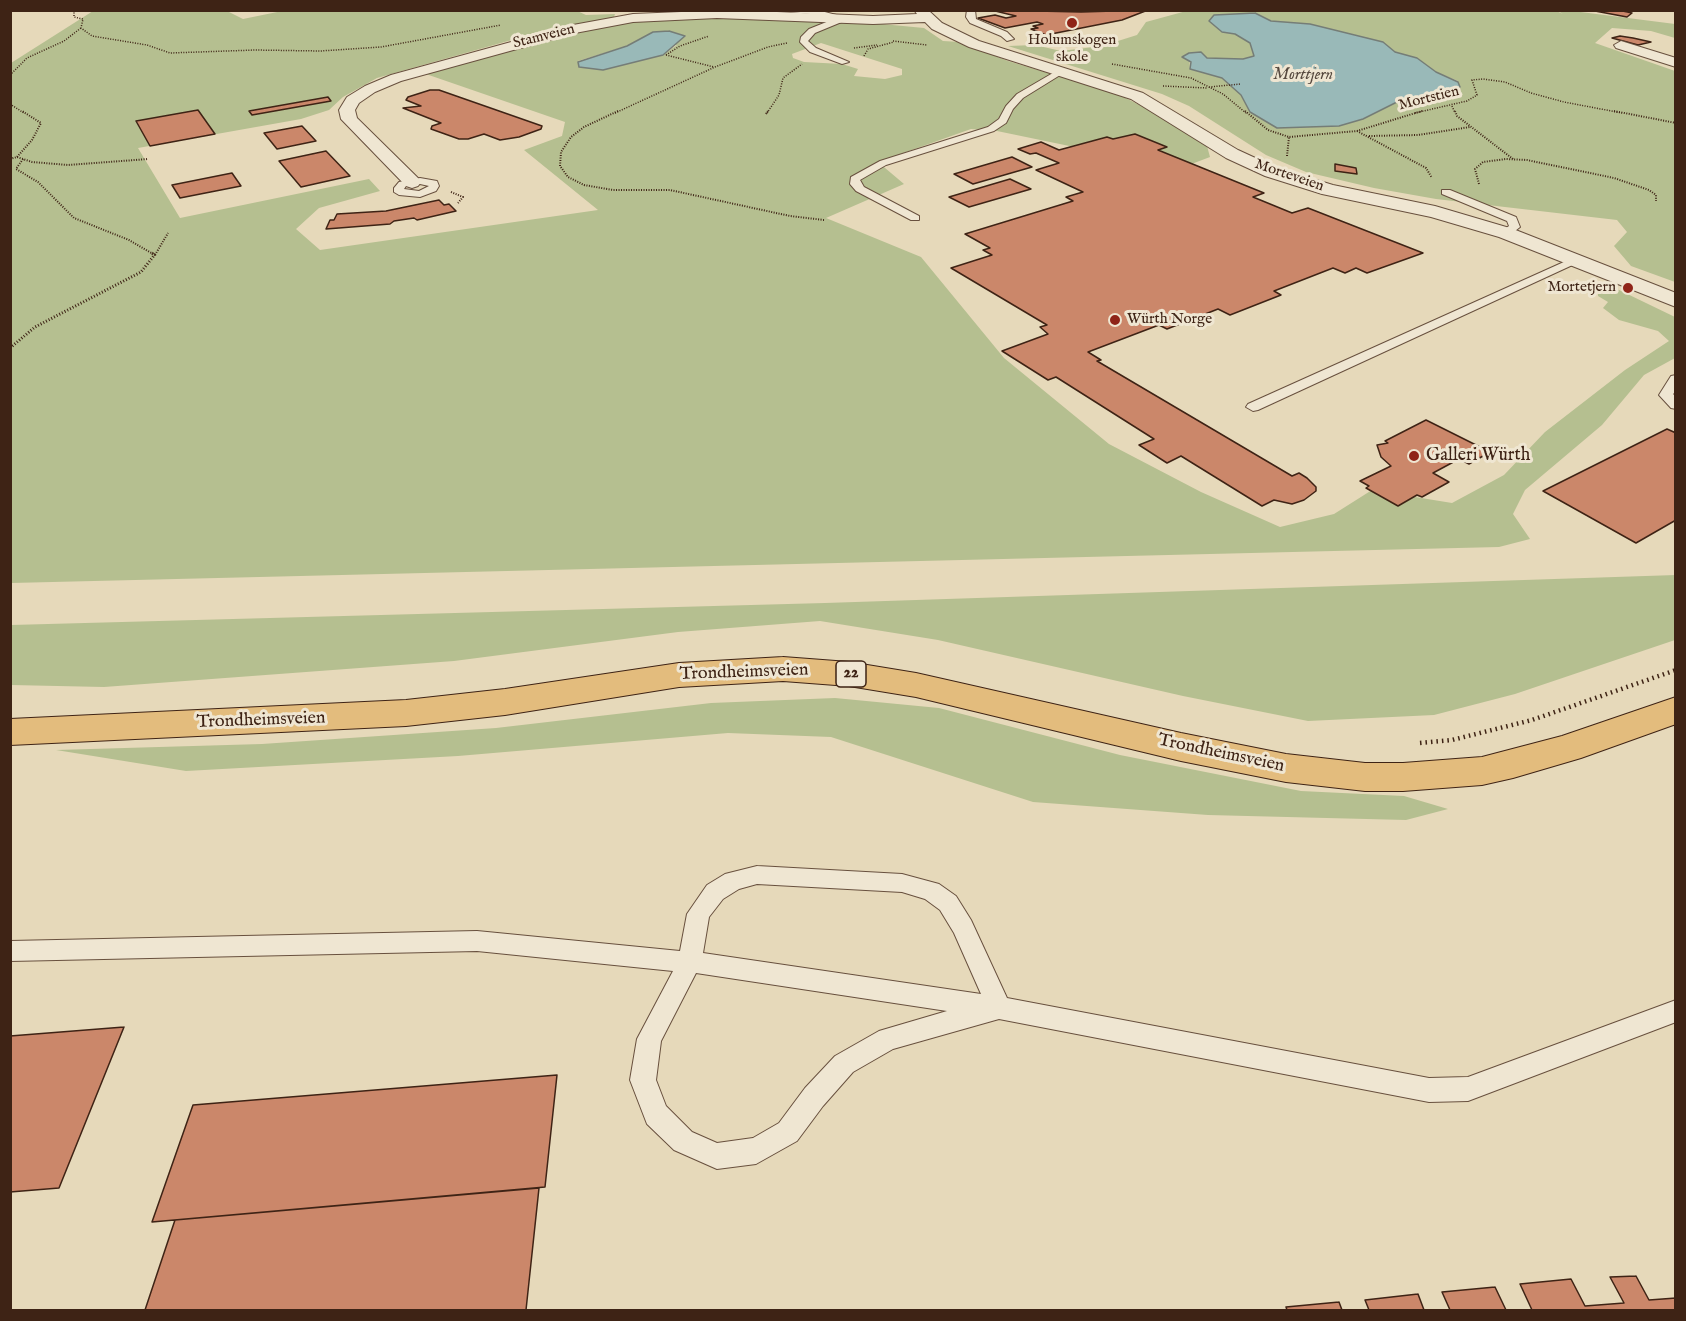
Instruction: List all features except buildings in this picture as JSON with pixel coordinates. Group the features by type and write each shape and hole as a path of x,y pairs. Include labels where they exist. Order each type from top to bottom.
{"main road":[{"name":"Trondheimsveien","path":"10,732 406,713 506,702 679,675 783,669 849,674 916,685 1181,747 1286,768 1365,777 1403,777 1482,771 1513,764 1588,742 1676,710"}],"street":[{"name":"Stamveien","path":"412,182 349,119 347,110 353,100 370,88 396,78 573,29 633,18 717,14 841,19 923,14"},
{"name":"Morteveien","path":"923,14 1009,57 1105,84 1137,96 1232,154 1282,176 1329,190 1507,225 1575,260 1676,301"},
{"path":"1622,45 1676,63"}],"lane":[{"path":"774,10 821,13 841,19"},
{"path":"971,10 970,17 977,23 1005,34 1010,39"},
{"path":"841,19 820,26 804,39 808,47 846,62"},
{"path":"965,25 977,23"},
{"path":"915,218 860,189 855,184 855,179 883,163 991,129 1003,121 1009,108 1020,96 1061,72"},
{"path":"1446,192 1507,225"},
{"path":"1254,407 1575,260"},
{"path":"1676,379 1666,394 1676,405"},
{"path":"758,875 902,882 931,891 948,903 963,927 999,1008 888,1039 844,1064 814,1096 788,1132 756,1151 717,1156 682,1141 656,1115 644,1080 649,1039 690,962 698,914 715,892 733,882 758,875"},
{"path":"10,951 477,941 690,962 999,1008 1429,1090 1468,1089 1676,1011"}],"path":[{"path":"10,75 27,58 64,41 81,28 83,19 74,17 74,10"},
{"path":"81,28 92,36 147,45 170,53 181,53 255,50 320,51 381,47 503,25"},
{"path":"804,39 768,47 715,67 584,127 571,137 561,152 560,166 568,177 584,185 613,190 670,190 790,216 825,220"},
{"path":"885,39 929,45"},
{"path":"864,56 868,49 877,45 896,42"},
{"path":"766,114 778,95 783,78 804,62 821,53"},
{"path":"666,55 715,67"},
{"name":"Mortstien","path":"1210,88 1230,100 1263,127 1281,135 1296,137 1357,130 1401,116 1467,101 1477,95 1472,80 1492,79 1564,102 1676,123"},
{"path":"1156,86 1210,88 1241,84"},
{"path":"10,104 41,123 32,140 17,157"},
{"path":"1452,105 1457,116 1514,159"},
{"path":"1369,136 1418,135 1470,127"},
{"path":"1357,130 1426,168 1446,192"},
{"path":"10,159 17,157 68,165 147,159"},
{"path":"24,159 16,169 38,182 74,218 129,240 155,255"},
{"path":"1507,225 1476,179 1475,169 1489,160 1514,159 1554,164 1614,178 1649,190 1656,195 1656,201"},
{"path":"10,348 35,327 141,272 155,255 168,233"}],"green space":[{"path":"287,10 575,10 586,15 615,14 614,17 508,41 377,78 343,97 329,110 301,119 138,148 180,218 369,179 380,191 319,208 296,229 320,250 598,210 524,150 562,136 565,122 423,73 614,24 662,18 716,16 861,22 924,28 943,41 960,42 1008,61 1118,94 1155,113 1207,146 1210,157 1181,168 997,131 971,129 878,162 904,184 826,218 921,257 1004,358 1109,444 1201,492 1280,527 1334,514 1372,490 1452,503 1504,475 1545,432 1625,370 1669,341 1658,331 1619,320 1603,308 1608,302 1598,296 1598,287 1617,289 1675,317 1675,358 1644,375 1602,425 1525,490 1513,514 1530,539 1499,547 11,583 11,63 93,11 227,11 243,19","holes":["821,43 902,69 902,75 885,79 854,76 858,69 842,64 804,62 793,58 792,54","677,45 663,55 603,70 578,61 627,46"]},
{"path":"1190,10 1554,10 1563,14 1558,11 1565,10 1675,24 1675,38 1651,31 1612,28 1595,43 1675,71 1675,282 1631,266 1614,246 1627,232 1617,220 1436,199 1374,188 1306,172 1266,155 1189,106 1162,94 1008,46 1035,45 1061,51 1102,46 1137,35 1146,22","holes":["1254,13 1271,21 1310,24 1383,42 1395,52 1417,58 1436,72 1458,81 1447,96 1397,102 1363,119 1277,128 1250,112 1241,95 1222,78 1190,69 1189,53 1201,52 1206,58 1243,59 1255,56 1250,43 1235,34 1222,32"]},
{"path":"1676,575 1675,640 1515,694 1434,715 1308,721 1183,696 938,640 820,621 678,632 454,661 104,687 11,685 11,625 825,603"},
{"path":"835,698 939,708 1120,755 1301,791 1404,796 1448,809 1406,820 1208,815 1033,802 831,737 728,733 458,756 186,771 56,750 262,744 496,728 711,703"}],"water":[{"name":"Morttjern","path":"1255,13 1271,21 1310,24 1383,42 1395,52 1417,58 1436,72 1458,82 1460,87 1447,96 1397,102 1363,119 1339,126 1277,128 1250,112 1241,95 1222,78 1190,69 1191,62 1182,57 1189,53 1201,52 1207,58 1243,59 1254,56 1250,43 1235,34 1222,32 1209,21 1214,15"},
{"path":"669,31 685,36 663,55 603,70 579,67 578,62 627,46 653,32"}],"place":[{"name":"Holumskogen skole","path":"1072,23"},
{"name":"Mortetjern","path":"1628,288"},
{"name":"Würth Norge","path":"1115,320"},
{"name":"Galleri Würth","path":"1414,456"}]}
